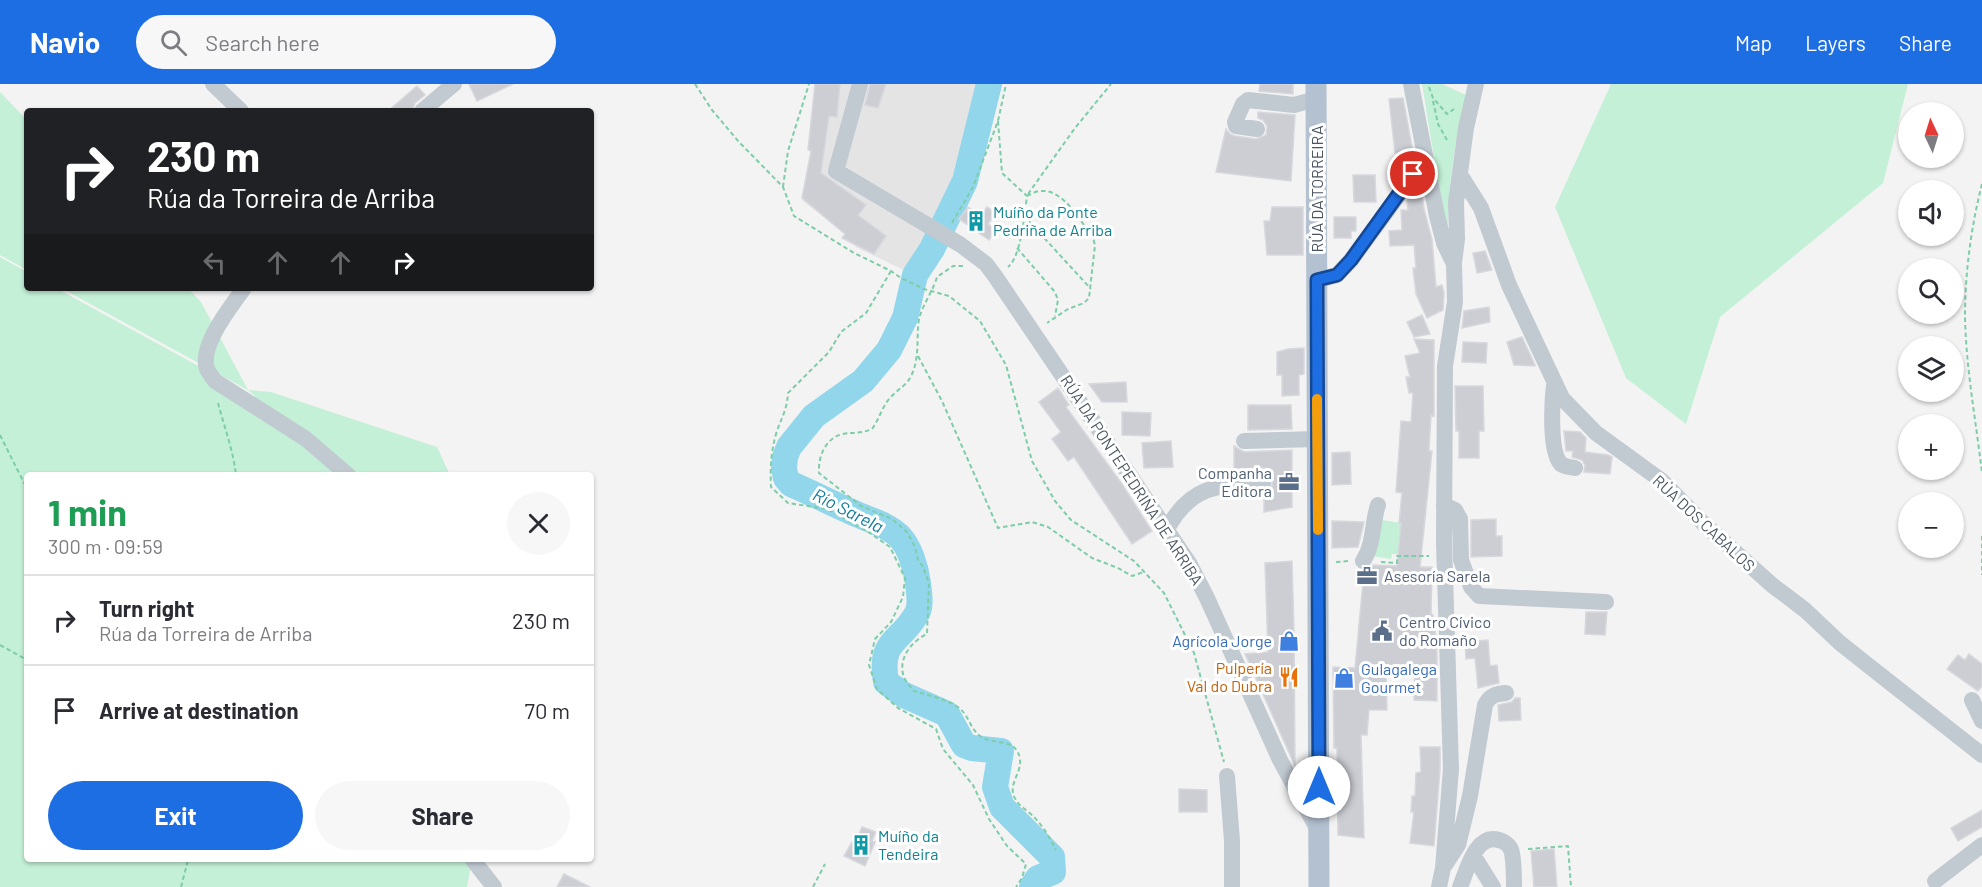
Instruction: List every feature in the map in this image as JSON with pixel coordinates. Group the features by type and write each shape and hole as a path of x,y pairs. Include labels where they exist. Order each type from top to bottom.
{"main road":[{"name":"RÚA DA TORREIRA","path":"1316,91 1319,887"}],"street":[{"path":"213,84 238,108"},
{"path":"426,108 454,84"},
{"name":"RÚA DA PONTEPEDRIÑA DE ARRIBA","path":"860,84 836,171 961,245 991,270 1167,529 1198,581 1280,760 1319,833"},
{"path":"1411,84 1444,243 1454,264"},
{"path":"1438,887 1443,868 1450,769 1444,505 1445,366 1455,302 1456,202 1466,128 1476,84"},
{"path":"1257,129 1236,126 1235,122 1243,104 1248,100 1294,105 1316,91"},
{"path":"1317,280 1337,275 1351,260 1425,159"},
{"name":"RÚA DOS CABALOS","path":"1461,176 1481,208 1509,285 1562,398 1596,433 1662,481 1705,525 1772,585 1805,610 1840,643 1982,755"},
{"path":"242,291 209,344 206,358 207,369 215,381 306,439 344,472"},
{"path":"1554,385 1551,411 1556,454 1559,462 1564,466 1575,468"},
{"path":"1244,441 1318,439"},
{"path":"1167,529 1182,506 1199,492 1223,486 1263,484"},
{"path":"1363,561 1369,552 1378,505"},
{"path":"1444,505 1455,510 1460,519 1461,560 1471,586 1479,596 1606,602"},
{"path":"1443,868 1458,845 1470,796 1485,705 1488,698 1493,695 1506,693"},
{"path":"1972,700 1982,721"},
{"path":"1227,776 1232,841 1232,887"},
{"path":"1460,887 1473,855 1481,844 1490,840 1503,842 1519,850 1514,887"},
{"path":"1935,880 1982,845"},
{"path":"1473,855 1492,887"},
{"path":"475,862 494,887"}],"path":[{"path":"695,84 712,110 739,142 783,187 794,216 854,253 901,278 924,289 949,296 980,321 1006,365 1032,461 1055,501 1071,520 1134,561 1164,593 1194,653 1227,776"},
{"path":"783,187 788,151 809,84"},
{"path":"957,213 973,187 998,121 1006,84"},
{"path":"1056,850 1048,834 1016,800 1012,789 1021,761 1016,751 1007,742 991,741 980,736 970,725 964,711 932,696 914,692 903,675 903,660 910,646 927,634 929,584 907,532 892,519 861,506 819,473 818,461 824,447 830,441 842,434 860,434 872,429 894,394 909,381 917,355 920,318 937,277 953,266 991,270 1012,264 1027,196 1075,128 1111,84"},
{"path":"1428,84 1438,124 1451,146"},
{"path":"1433,98 1447,114 1455,108"},
{"path":"998,121 1002,173 1027,196"},
{"path":"1982,184 1970,249 1965,318 1971,391 1982,473"},
{"path":"1027,196 1041,191 1051,193 1064,201 1093,238 1095,251 1089,298 1084,303 1055,316 1035,334"},
{"path":"1024,216 1091,289"},
{"path":"1017,248 1055,292 1058,300 1055,316"},
{"path":"891,271 866,312 841,332 830,352 788,393 787,408 776,432 770,459 771,487 788,503 827,509 867,531 890,547 905,578 903,597 891,622 875,639 869,665 877,689 898,708 936,729 943,749 973,785 989,819 1007,846 1026,864 1022,878 1016,887"},
{"path":"917,355 942,401 999,528 1032,522 1048,528 1092,558 1132,576 1144,572"},
{"path":"215,381 217,399 235,472"},
{"path":"0,435 24,483"},
{"path":"1982,536 1982,575"},
{"path":"1380,562 1397,563 1397,556 1423,556"},
{"path":"0,645 24,658"},
{"path":"1519,850 1568,846 1571,887"},
{"path":"181,887 187,862"},
{"path":"813,887 825,864"}],"shaded area":[{"path":"815,84 984,84 962,173 930,244 912,274 842,238 845,234 802,200 811,152 808,150"}],"green space":[{"path":"1422,84 1442,84 1466,95 1451,180 1448,231 1446,231"},
{"path":"1611,84 1908,84 1903,102 1898,102 1898,124 1883,183 1720,317 1686,424 1626,378 1555,207"},
{"path":"0,92 24,117 24,268 0,255"},
{"path":"0,257 24,270 24,291 61,291 257,398 248,390 271,392 437,447 449,472 24,472 24,862 472,862 467,887 0,887"},
{"path":"66,291 191,291 201,302 248,390"},
{"path":"1376,519 1401,523 1398,554 1392,554 1391,559 1372,556"}],"building":[{"path":"469,84 513,84 477,101"},
{"path":"815,84 840,84 837,117 829,116 821,173 866,205 858,215 886,236 874,254 842,238 845,234 802,198 811,151 808,150"},
{"path":"870,84 886,84 878,108 865,105"},
{"path":"1260,84 1293,84 1293,94 1259,91"},
{"path":"417,86 425,95 415,103 413,108 391,108"},
{"path":"1403,98 1413,152 1395,153 1389,99"},
{"path":"1258,112 1295,115 1291,181 1216,172 1226,129 1235,136 1256,139 1266,135 1267,126 1263,120 1258,118"},
{"path":"1353,175 1375,175 1376,202 1354,202"},
{"path":"1422,194 1432,240 1436,287 1442,285 1444,293 1443,310 1427,318 1416,294 1413,268 1416,268 1414,245 1390,246 1389,231 1402,230 1401,210 1408,210 1409,198"},
{"name":"Muíño da Ponte Pedriña de Arriba","path":"968,207 980,216 987,207 996,213 988,224 996,230 989,240 959,219"},
{"path":"1272,207 1303,207 1303,255 1267,255 1264,221 1270,221"},
{"path":"1334,217 1356,217 1356,231 1351,231 1351,238 1334,238"},
{"path":"1485,251 1492,270 1477,273 1473,253"},
{"path":"1489,307 1490,322 1462,328 1464,311"},
{"path":"1422,315 1430,334 1414,337 1407,322"},
{"path":"1522,337 1535,366 1514,365 1507,342"},
{"path":"1414,339 1434,340 1434,416 1431,415 1429,451 1432,451 1420,567 1432,567 1431,614 1437,645 1437,701 1414,700 1415,670 1386,669 1387,710 1369,710 1367,735 1361,735 1364,838 1338,835 1333,667 1355,668 1364,571 1373,565 1397,566 1402,493 1396,492 1401,421 1411,422 1413,393 1409,393 1406,377 1410,377 1405,356 1420,353"},
{"path":"1463,342 1487,343 1486,363 1462,362"},
{"path":"1304,348 1304,374 1299,375 1299,395 1282,396 1282,375 1277,375 1277,352"},
{"path":"1126,382 1127,402 1102,402 1089,384"},
{"path":"1455,386 1483,386 1484,431 1479,431 1479,458 1459,458"},
{"path":"1058,388 1069,405 1066,407 1122,484 1152,531 1132,544 1074,457 1068,461 1052,439 1061,432 1039,402"},
{"path":"1248,405 1291,405 1292,429 1248,430"},
{"path":"1122,412 1151,413 1150,436 1122,435"},
{"path":"1564,431 1580,432 1586,438 1585,452 1612,457 1610,474 1584,472 1585,465 1582,460 1572,457 1573,451 1566,451"},
{"path":"1171,441 1173,467 1144,468 1142,443"},
{"path":"1234,446 1244,452 1292,450 1292,507 1264,512 1264,494 1272,488 1272,479 1265,474 1265,468 1234,469"},
{"path":"1350,452 1351,484 1332,485 1332,453"},
{"path":"1496,519 1496,536 1502,536 1502,556 1471,557 1471,520"},
{"path":"1332,521 1364,522 1358,547 1332,548"},
{"path":"1292,561 1295,766 1245,654 1268,652 1265,563"},
{"path":"1586,612 1607,612 1605,635 1585,634"},
{"path":"1488,640 1490,666 1497,665 1499,683 1478,688 1475,658 1466,659 1465,642"},
{"path":"1969,654 1982,664 1982,686 1978,691 1947,669 1958,655 1965,660"},
{"path":"1515,698 1520,698 1521,720 1499,721 1498,705 1512,702"},
{"path":"1420,747 1440,747 1434,846 1410,843 1414,812 1411,812 1412,796 1415,796 1416,773 1421,772"},
{"path":"1179,789 1207,790 1207,812 1179,812"},
{"path":"1982,810 1982,827 1958,841 1951,828"},
{"name":"Muíño da Tendeira","path":"862,827 876,832 872,841 875,842 865,866 844,856 852,842 855,844"},
{"path":"1554,849 1557,887 1534,887 1531,851"},
{"path":"564,874 590,887 557,887"}],"waterway":[{"name":"Río Sarela","path":"989,84 965,181 932,249 915,275 905,318 889,350 863,381 814,416 789,447 784,469 786,478 791,484 883,525 899,536 906,546 917,577 919,608 910,624 888,650 885,657 886,682 904,695 947,714 964,745 1001,751 995,787 1002,807 1052,857 1053,872 1038,878 1032,887"}],"slow traffic":[{"path":"1317,399 1318,530"}],"place":[{"name":"Muíño da Ponte Pedriña de Arriba","path":"976,221"},
{"name":"Companha Editora","path":"1289,482"},
{"name":"Asesoría Sarela","path":"1367,576"},
{"name":"Centro Cívico do Romaño","path":"1382,631"},
{"name":"Agrícola Jorge","path":"1289,641"},
{"name":"Pulpería Val do Dubra","path":"1289,677"},
{"name":"Gulagalega Gourmet","path":"1344,678"},
{"name":"Muíño da Tendeira","path":"861,845"}],"route":[{"path":"1319,787 1317,280 1337,275 1351,260 1413,174"}]}
